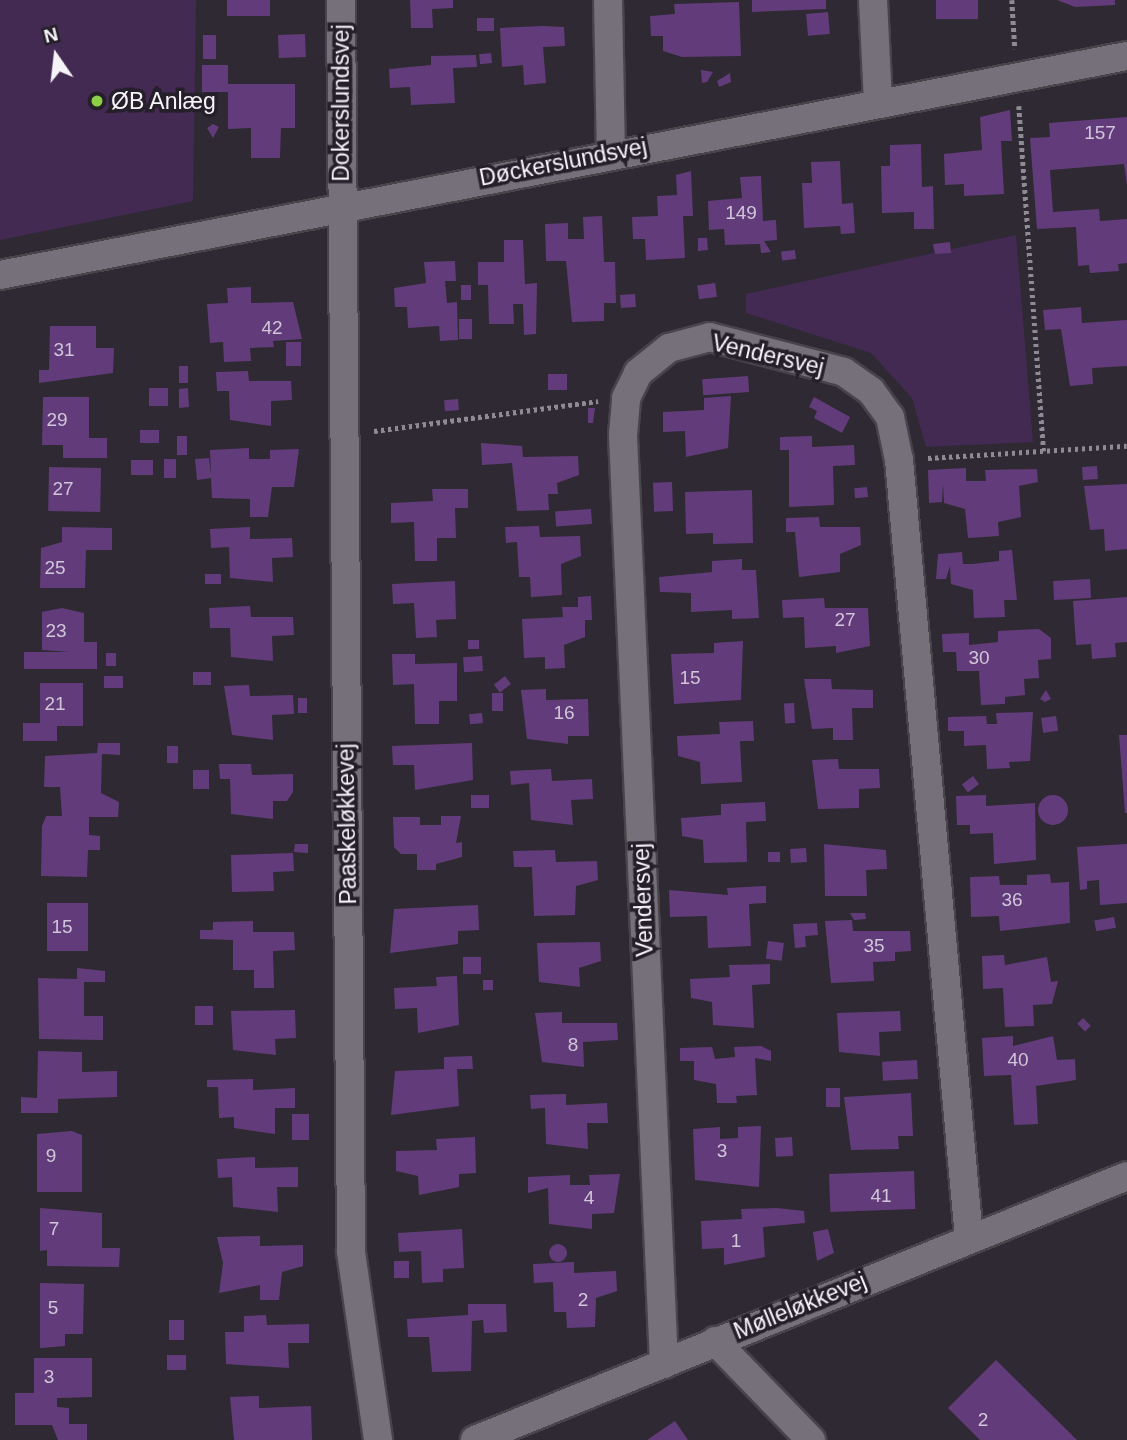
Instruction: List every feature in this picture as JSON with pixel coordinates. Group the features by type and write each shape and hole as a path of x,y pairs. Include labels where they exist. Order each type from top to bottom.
{"street":[{"name":"Dokerslundsvej","path":"341,0 342,206"},
{"path":"608,0 611,152"},
{"path":"873,0 878,102"},
{"name":"Døckerslundsvej","path":"0,275 611,152 1127,56"},
{"name":"Paaskeløkkevej","path":"342,206 351,1252 378,1440"},
{"name":"Vendersvej","path":"664,1364 626,398 638,373 669,348 710,337 844,372 871,391 890,417 899,460 969,1238"},
{"name":"Mølleløkkevej","path":"475,1440 969,1238 1127,1177"},
{"path":"715,1341 811,1440"}],"path":[{"path":"1012,0 1045,451"},
{"path":"344,435 626,398"},
{"path":"899,460 1127,446"}],"shaded area":[{"name":"ØB Anlæg","path":"0,0 196,0 193,201 0,240"},
{"path":"1016,235 1033,442 926,447 912,398 871,353 746,313 746,294"}],"building":[{"path":"227,0 270,0 270,16 227,16"},
{"path":"410,0 453,0 453,8 432,9 433,28 411,28"},
{"path":"752,0 826,0 826,9 752,12"},
{"path":"936,0 978,0 978,19 936,19"},
{"path":"1057,0 1115,0 1115,5 1075,7"},
{"path":"739,2 741,56 682,57 663,51 663,36 651,36 650,16 675,14 674,4"},
{"path":"828,12 830,34 808,36 806,14"},
{"path":"477,18 494,18 494,31 477,31"},
{"path":"564,27 565,46 543,47 546,83 524,85 523,65 502,67 500,28"},
{"path":"305,34 306,57 279,58 278,35"},
{"path":"203,35 216,35 216,59 203,59"},
{"path":"491,53 492,63 480,64 479,54"},
{"path":"476,55 477,67 453,68 455,103 411,105 410,87 390,88 389,69 431,65 431,56"},
{"path":"202,65 228,65 228,84 295,84 295,128 281,128 280,158 251,158 251,128 228,129 228,92 202,92"},
{"path":"701,70 713,72 707,82 702,83"},
{"path":"730,73 731,82 719,87 717,81"},
{"path":"1010,110 1012,141 1001,141 1004,194 964,196 964,184 945,185 944,154 982,150 980,117"},
{"path":"1127,117 1127,185 1124,164 1050,170 1053,212 1099,209 1100,221 1127,219 1127,263 1118,264 1119,271 1090,273 1089,265 1078,266 1076,227 1037,229 1030,138 1050,137 1049,123"},
{"path":"213,124 219,127 213,138 207,128"},
{"path":"921,144 922,187 933,186 934,229 914,229 914,212 882,213 881,166 890,166 890,145"},
{"path":"840,161 842,204 853,203 855,233 841,234 840,226 804,228 802,183 812,183 811,162"},
{"path":"691,171 693,216 683,216 685,258 646,260 645,239 633,239 632,217 658,216 657,196 677,195 676,175"},
{"path":"761,176 763,221 776,220 777,240 764,241 771,252 761,253 760,244 725,245 724,229 709,230 708,201 742,198 740,177"},
{"path":"602,216 604,262 615,262 616,303 604,303 604,321 572,322 566,261 546,261 545,224 568,223 568,239 584,239 583,217"},
{"path":"698,238 707,238 708,250 698,251"},
{"path":"504,240 523,240 525,284 537,283 536,334 524,335 523,304 513,304 514,324 489,324 488,285 478,285 478,262 504,262"},
{"path":"950,242 951,253 935,254 933,244"},
{"path":"795,250 796,259 782,260 781,251"},
{"path":"455,261 456,281 445,281 447,303 457,302 458,340 440,341 439,326 408,328 407,307 395,307 394,288 426,283 424,262"},
{"path":"715,283 717,297 699,299 697,286"},
{"path":"461,285 471,285 471,300 461,300"},
{"path":"251,287 251,303 293,302 302,339 273,341 274,347 250,348 251,361 224,362 223,342 210,343 207,304 228,303 227,288"},
{"path":"635,294 636,307 621,308 620,295"},
{"path":"1081,307 1082,323 1127,320 1127,366 1092,368 1093,384 1070,386 1061,329 1045,330 1043,310"},
{"path":"459,319 472,319 472,339 459,339"},
{"path":"50,326 96,326 96,348 114,348 113,373 39,383 39,370 49,370"},
{"path":"286,342 301,342 301,366 286,366"},
{"path":"179,366 188,366 188,383 179,383"},
{"path":"248,371 249,381 291,381 292,400 271,401 271,426 230,420 229,391 217,391 216,372"},
{"path":"548,374 567,374 567,390 548,390"},
{"path":"748,376 749,392 703,395 702,379"},
{"path":"149,388 168,388 168,406 149,406"},
{"path":"188,388 189,407 179,408 179,389"},
{"path":"731,396 728,448 686,457 685,431 663,432 663,412 704,410 704,398"},
{"path":"43,397 89,397 89,438 107,438 107,458 63,458 63,445 42,445"},
{"path":"814,397 850,417 842,433 814,418 817,411 809,407"},
{"path":"458,399 459,410 445,411 444,400"},
{"path":"588,408 595,408 593,423 588,423"},
{"path":"140,430 159,430 159,443 140,443"},
{"path":"177,436 187,436 187,455 177,455"},
{"path":"812,436 812,447 854,445 855,465 833,466 834,505 789,507 789,450 780,450 780,437"},
{"path":"481,443 522,446 523,457 578,456 579,475 557,483 558,494 548,494 549,510 517,511 512,463 482,465"},
{"path":"249,448 249,459 270,459 270,450 299,449 294,487 272,487 268,517 250,517 250,499 212,498 211,478 197,480 195,459 209,458 211,475 210,450"},
{"path":"164,459 176,459 176,478 164,478"},
{"path":"131,460 153,460 153,475 131,475"},
{"path":"1097,466 1098,479 1083,480 1082,467"},
{"path":"49,467 101,468 100,512 48,511"},
{"path":"966,468 966,481 986,481 985,470 1037,469 1038,482 1019,486 1021,517 998,522 999,536 968,538 965,509 944,503 943,484 942,502 929,503 928,470"},
{"path":"672,482 673,511 654,512 653,483"},
{"path":"1127,484 1127,549 1105,551 1104,529 1090,530 1084,486"},
{"path":"867,487 868,497 855,498 854,488"},
{"path":"432,489 468,489 468,508 455,508 456,538 437,538 437,561 415,561 414,522 391,523 391,503 433,501"},
{"path":"752,490 753,543 713,544 713,533 686,534 685,492"},
{"path":"591,509 592,524 556,526 555,512"},
{"path":"819,517 820,527 860,527 861,545 840,554 840,572 799,577 795,532 786,532 786,518"},
{"path":"539,526 540,537 580,536 581,556 561,564 562,595 531,597 530,577 519,577 517,542 506,543 505,527"},
{"path":"62,527 112,528 112,550 86,550 85,588 40,588 41,548 62,542"},
{"path":"250,527 250,539 292,538 293,557 272,558 273,582 230,578 229,547 211,548 210,529"},
{"path":"1012,550 1017,600 1004,600 1005,617 974,618 973,590 951,584 950,566 946,579 936,579 938,554 962,552 963,564 972,564 999,561 999,551"},
{"path":"742,559 742,570 756,570 759,618 732,619 732,610 691,612 691,593 660,592 659,577 712,572 712,561"},
{"path":"205,574 221,574 221,584 205,584"},
{"path":"1090,579 1091,598 1054,600 1053,581"},
{"path":"455,581 456,619 436,620 437,637 416,638 414,603 393,604 392,584"},
{"path":"591,596 592,620 585,620 585,637 564,645 565,668 545,669 545,657 524,658 522,619 563,617 562,607 578,607 578,597"},
{"path":"1127,597 1127,642 1115,643 1116,657 1092,659 1091,644 1076,645 1073,601"},
{"path":"824,598 825,608 868,608 870,646 836,653 836,646 805,648 804,617 783,618 782,600"},
{"path":"250,606 251,617 293,617 294,635 272,636 273,661 231,657 230,628 210,628 209,608"},
{"path":"62,608 84,613 84,642 97,642 97,669 24,669 24,652 70,652 42,650 42,612"},
{"path":"1039,629 1051,638 1051,659 1038,660 1039,678 1024,679 1025,695 1005,697 1005,704 981,705 979,671 957,671 956,652 943,652 942,634 969,633 969,645 998,642 998,631"},
{"path":"468,640 479,640 479,649 468,649"},
{"path":"743,641 741,700 674,704 671,654 714,653 714,643"},
{"path":"106,653 116,653 116,666 106,666"},
{"path":"392,654 415,654 415,664 457,663 457,701 439,701 439,724 415,724 414,684 393,685"},
{"path":"482,656 483,671 464,672 463,657"},
{"path":"193,672 211,672 211,685 193,685"},
{"path":"104,676 123,676 123,688 104,688"},
{"path":"505,676 511,684 500,692 494,684"},
{"path":"804,679 831,679 832,689 873,690 873,708 852,708 853,740 833,740 833,728 812,729"},
{"path":"40,683 83,683 83,726 57,726 57,741 23,741 23,723 40,723"},
{"path":"249,685 250,696 293,695 294,714 272,715 273,740 232,735 224,686"},
{"path":"546,689 546,700 588,699 589,736 568,736 568,744 527,739 521,690"},
{"path":"1046,690 1051,699 1045,702 1040,699"},
{"path":"492,693 503,693 503,711 492,711"},
{"path":"298,698 307,698 307,713 298,713"},
{"path":"794,703 795,723 785,723 784,704"},
{"path":"1033,712 1030,761 1009,762 1010,768 987,769 986,745 964,746 964,731 948,731 948,717 986,716 987,724 997,724 996,713"},
{"path":"482,713 483,723 470,724 469,714"},
{"path":"1056,716 1058,731 1043,733 1041,718"},
{"path":"753,721 754,741 740,741 742,782 701,784 700,762 678,756 677,736 720,734 719,722"},
{"path":"1119,735 1127,735 1127,813 1125,813"},
{"path":"98,743 120,743 120,755 102,754 101,793 119,802 118,817 89,817 89,835 100,836 100,850 88,850 87,877 41,876 42,826 46,816 62,816 60,787 44,787 45,756 97,753"},
{"path":"472,743 473,780 415,790 414,765 393,765 392,746"},
{"path":"167,746 178,746 178,763 167,763"},
{"path":"838,759 839,769 879,769 880,788 859,789 859,808 818,809 812,760"},
{"path":"219,764 251,764 252,775 293,774 293,792 287,801 273,801 273,819 231,814 230,779 220,779"},
{"path":"551,769 552,781 592,779 593,799 571,800 573,825 531,820 529,783 511,785 510,771"},
{"path":"193,770 209,770 209,789 193,789"},
{"path":"973,776 979,784 968,792 962,784"},
{"path":"471,795 489,795 489,808 471,808"},
{"path":"986,795 986,806 1035,803 1036,860 994,864 993,833 970,834 970,825 957,825 956,796"},
{"path":"1053,795 1064,799 1068,810 1064,821 1053,825 1042,821 1038,810 1042,799"},
{"path":"765,802 766,821 746,822 747,862 704,863 703,840 682,836 681,818 721,815 721,804"},
{"path":"441,816 461,816 456,843 462,842 462,857 436,864 436,870 417,870 417,854 401,854 394,847 393,817 420,817 420,825 441,825"},
{"path":"295,844 308,844 308,853 294,852"},
{"path":"824,844 886,850 887,869 866,870 867,896 825,896"},
{"path":"1127,844 1127,903 1100,905 1099,880 1087,881 1087,889 1080,890 1077,847"},
{"path":"806,848 807,862 791,863 790,849"},
{"path":"555,850 556,862 597,861 598,880 576,886 575,915 534,916 532,867 514,867 513,851"},
{"path":"768,852 780,852 780,862 768,862"},
{"path":"293,853 294,871 273,872 274,891 232,892 231,855"},
{"path":"1050,874 1051,883 1069,882 1070,923 1000,931 999,916 971,917 970,877 999,876 1000,885 1027,885 1027,875"},
{"path":"766,886 766,903 749,904 751,946 708,948 707,916 670,917 669,890 728,895 727,888"},
{"path":"47,903 88,903 88,951 47,951"},
{"path":"478,905 479,930 458,931 458,944 390,953 394,909"},
{"path":"850,913 865,913 866,919 854,920"},
{"path":"1114,917 1116,928 1096,931 1094,920"},
{"path":"852,920 853,931 910,931 911,951 895,952 895,961 873,962 874,981 831,983 825,921"},
{"path":"253,921 253,932 294,932 295,950 273,951 274,988 254,988 254,970 233,970 233,940 200,939 200,930 213,930 213,922"},
{"path":"817,923 818,935 805,936 806,947 795,948 793,924"},
{"path":"768,941 784,943 782,961 766,959"},
{"path":"600,942 601,961 579,968 580,987 539,982 537,943"},
{"path":"1004,955 1005,965 1047,957 1051,982 1058,981 1052,1004 1033,1005 1034,1026 1005,1027 1003,988 983,989 982,956"},
{"path":"463,957 481,957 481,974 463,974"},
{"path":"770,964 770,984 752,985 754,1028 713,1025 712,1002 691,998 690,979 730,977 729,965"},
{"path":"77,968 105,971 105,982 84,982 84,1016 103,1016 103,1040 39,1039 38,978 77,979"},
{"path":"457,976 459,1025 418,1033 417,1008 395,1009 394,988 437,986 436,977"},
{"path":"483,980 493,980 493,990 483,990"},
{"path":"195,1006 213,1006 213,1025 195,1025"},
{"path":"295,1010 296,1038 275,1039 276,1055 233,1050 231,1011"},
{"path":"900,1011 901,1031 879,1032 880,1056 839,1052 837,1013"},
{"path":"562,1012 562,1023 617,1023 618,1040 583,1042 584,1067 542,1062 535,1013"},
{"path":"1083,1018 1091,1026 1085,1031 1077,1024"},
{"path":"1013,1036 1013,1046 1053,1036 1057,1060 1075,1059 1076,1080 1036,1086 1038,1124 1014,1125 1011,1075 984,1076 982,1038"},
{"path":"761,1046 771,1051 771,1061 755,1058 757,1095 736,1096 737,1103 717,1103 716,1084 694,1080 694,1061 680,1061 680,1048 712,1047 715,1059 735,1057 734,1047"},
{"path":"38,1051 82,1052 82,1072 117,1071 117,1097 58,1099 58,1113 21,1113 21,1097 37,1098"},
{"path":"472,1056 473,1069 457,1069 459,1106 391,1115 395,1071 444,1069 444,1057"},
{"path":"917,1060 918,1079 883,1081 882,1062"},
{"path":"253,1079 253,1090 295,1088 295,1108 275,1108 275,1134 234,1128 234,1117 219,1118 218,1087 207,1087 207,1080"},
{"path":"826,1088 840,1088 840,1107 826,1107"},
{"path":"911,1093 913,1136 898,1136 899,1149 851,1150 844,1097"},
{"path":"566,1094 566,1105 607,1103 608,1123 587,1123 588,1149 546,1144 545,1108 531,1109 530,1095"},
{"path":"292,1114 309,1114 309,1140 292,1140"},
{"path":"761,1126 759,1187 695,1180 693,1129 720,1127 720,1139 738,1138 738,1127"},
{"path":"72,1131 82,1135 82,1192 37,1192 37,1134"},
{"path":"475,1137 476,1173 459,1174 459,1187 419,1195 418,1176 396,1171 396,1151 437,1150 436,1139"},
{"path":"792,1137 793,1156 776,1157 775,1138"},
{"path":"255,1157 255,1168 298,1167 298,1187 277,1187 278,1212 233,1207 232,1177 218,1178 217,1159"},
{"path":"914,1171 915,1209 830,1212 829,1174"},
{"path":"620,1174 614,1213 592,1214 592,1229 549,1224 548,1188 528,1193 528,1177 570,1175 570,1185 590,1185 589,1175"},
{"path":"40,1208 102,1213 102,1248 120,1248 119,1267 47,1266 47,1250 40,1251"},
{"path":"777,1208 804,1211 805,1223 763,1227 765,1257 724,1265 724,1248 702,1249 701,1221 742,1219 741,1209"},
{"path":"462,1229 464,1268 443,1269 443,1282 422,1283 421,1251 399,1252 398,1233"},
{"path":"828,1229 834,1253 817,1261 813,1232"},
{"path":"260,1236 260,1246 303,1245 303,1266 282,1272 279,1300 260,1300 260,1285 219,1293 223,1263 217,1237"},
{"path":"558,1244 564,1247 567,1253 564,1259 558,1262 552,1259 549,1253 552,1247"},
{"path":"394,1261 409,1261 409,1278 394,1278"},
{"path":"574,1262 574,1273 616,1271 617,1291 596,1298 595,1327 567,1328 566,1312 554,1312 553,1282 534,1283 533,1264"},
{"path":"40,1283 84,1284 83,1334 65,1334 65,1346 40,1348"},
{"path":"468,1304 506,1304 507,1332 484,1333 483,1320 472,1321 471,1371 432,1372 429,1337 408,1337 407,1319 468,1315"},
{"path":"266,1315 267,1325 309,1324 309,1343 288,1343 289,1368 226,1364 225,1332 244,1332 244,1316"},
{"path":"169,1320 184,1320 184,1340 169,1340"},
{"path":"167,1355 186,1355 186,1370 167,1370"},
{"path":"34,1358 92,1358 92,1397 57,1398 57,1407 69,1408 69,1424 87,1424 87,1440 58,1440 52,1425 15,1425 15,1393 34,1393"},
{"path":"996,1360 1077,1440 980,1440 948,1408"},
{"path":"259,1396 259,1408 311,1406 312,1440 234,1440 230,1397"},
{"path":"675,1421 688,1440 647,1440"}],"place":[{"name":"ØB Anlæg","path":"97,101"}]}
